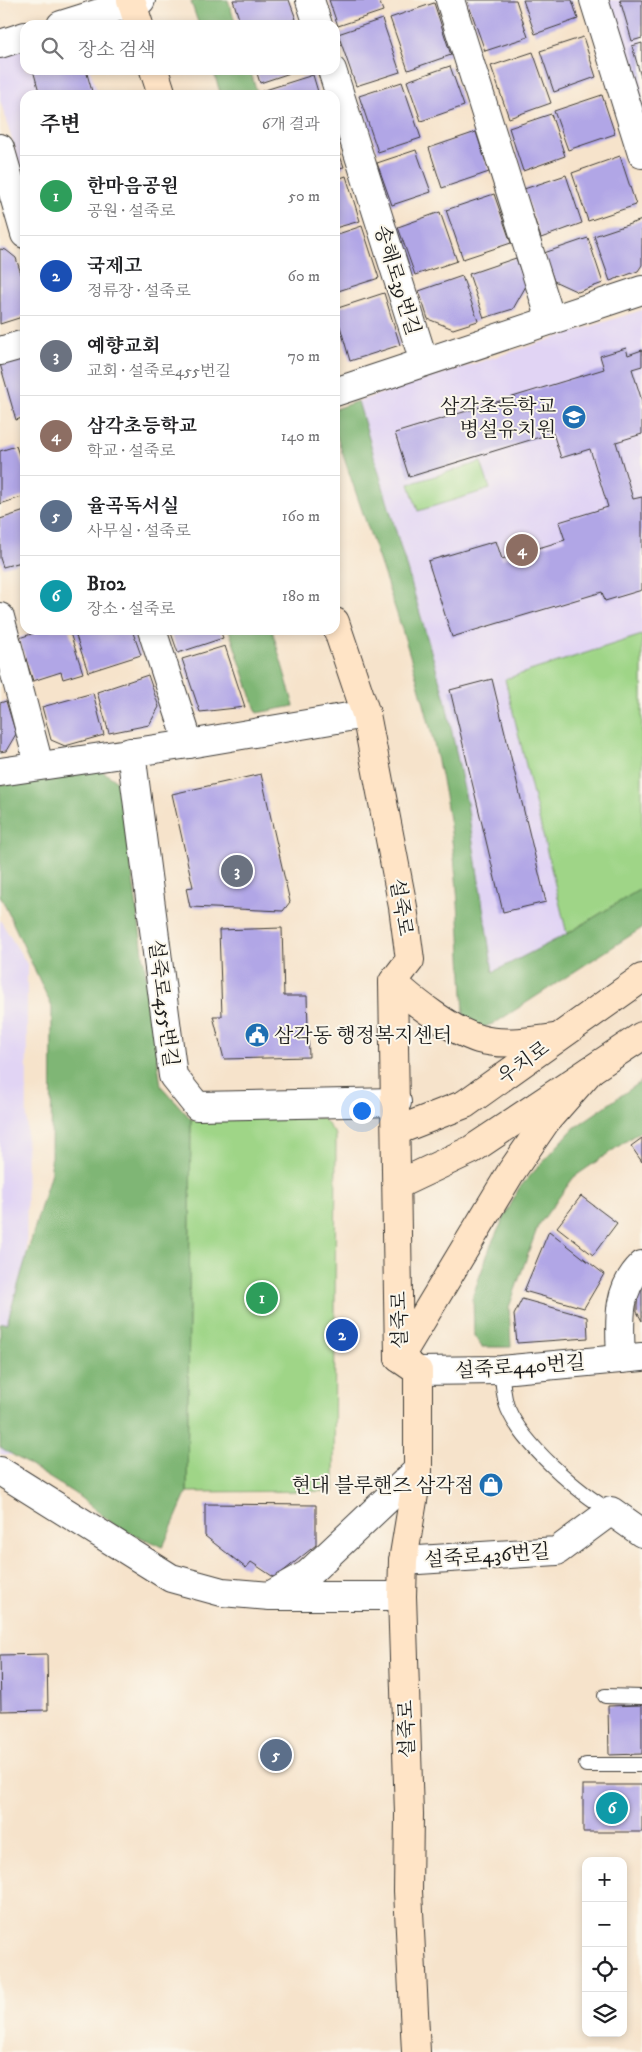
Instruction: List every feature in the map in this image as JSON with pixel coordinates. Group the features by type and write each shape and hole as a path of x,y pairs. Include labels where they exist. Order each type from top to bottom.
{"main road":[{"path":"156,75 160,90"},
{"name":"설죽로","path":"339,635 366,714 403,907 410,960 393,982 397,1102 397,1185 408,1364 418,1470 403,1561 402,1596 409,1814 408,1890 416,2052"},
{"name":"우치로","path":"396,1131 465,1104 642,978"},
{"path":"393,982 411,999 479,1039 518,1043 556,1038"},
{"path":"397,1185 471,1150 642,1036"},
{"path":"408,1364 511,1172 546,1121 590,1071"}],"street":[{"path":"310,0 316,20"},
{"path":"450,0 551,320"},
{"path":"594,0 642,154"},
{"path":"82,20 136,7"},
{"path":"0,44 20,38"},
{"name":"송해로39번길","path":"334,75 338,90"},
{"name":"송해로39번길","path":"340,95 424,362 642,290"},
{"path":"0,148 17,221"},
{"path":"0,351 20,345"},
{"path":"340,390 424,362"},
{"path":"0,617 39,765"},
{"path":"154,635 189,744"},
{"path":"0,772 189,744 366,714"},
{"name":"설죽로455번길","path":"131,752 173,1076 196,1106 397,1102"},
{"name":"설죽로440번길","path":"408,1364 501,1370 632,1358 619,1310 633,1274 642,1265"},
{"path":"270,1596 308,1574 418,1470"},
{"path":"0,1471 171,1578 222,1592 270,1596 402,1596"},
{"path":"611,1511 642,1533"},
{"name":"설죽로436번길","path":"403,1561 557,1551 611,1511"}],"lane":[{"path":"501,1370 507,1407 521,1433 590,1499 611,1511"},
{"path":"605,1696 642,1697"},
{"path":"586,1765 642,1765"}],"shaded area":[{"path":"606,0 642,0 642,120"},
{"path":"20,44 20,75 92,75 96,90 20,90 20,166 0,100 0,50"},
{"path":"642,310 642,888 567,934 493,973 467,804 445,699 358,401"},
{"path":"0,920 27,964 26,1457 0,1454"}],"green space":[{"path":"198,0 228,0 234,20 197,20 191,2"},
{"path":"215,75 252,75 256,90 219,90"},
{"path":"358,401 445,699 467,804 493,972 567,934 642,888 642,928 495,1023 470,1032 464,1014 454,858 438,759 413,664 340,446 340,407"},
{"path":"481,462 490,489 418,511 409,484"},
{"path":"231,635 273,635 294,706 257,713"},
{"path":"642,635 642,888 567,934 505,679"},
{"path":"99,769 120,783 161,1086 191,1119 187,1492 163,1547 117,1527 77,1495 0,1447 0,1324 7,1323 51,1172 52,1007 0,895 0,785"},
{"path":"642,1081 642,1130 574,1177 538,1226 509,1307 511,1347 482,1347 474,1336 473,1295 492,1242 519,1188 574,1128"},
{"path":"323,1118 336,1135 334,1491 187,1492 191,1119"}],"building":[{"path":"233,0 289,0 296,19 293,20 239,20"},
{"path":"329,0 379,0 383,11 340,25 340,20 336,20"},
{"path":"467,0 516,0 528,37 485,51"},
{"path":"523,0 572,0 578,19 535,34"},
{"path":"620,0 642,0 642,38 632,41"},
{"path":"434,3 451,55 408,70 390,18"},
{"path":"382,19 400,72 356,86 340,40 340,33"},
{"path":"583,37 596,77 554,92 540,51"},
{"path":"642,43 642,77 641,77 632,46"},
{"path":"533,52 551,103 509,118 491,66"},
{"path":"450,66 464,106 421,121 407,81"},
{"path":"34,75 87,75 92,90 39,90"},
{"path":"258,75 284,75 260,83"},
{"path":"313,75 318,90 265,90"},
{"path":"402,82 421,138 378,152 359,96"},
{"path":"602,95 615,134 568,150 554,111"},
{"path":"551,114 565,156 523,171 509,128"},
{"path":"476,132 489,172 442,188 429,148"},
{"path":"416,150 431,192 392,205 377,163"},
{"path":"340,155 344,167 340,168"},
{"path":"620,156 636,205 588,221 572,173"},
{"path":"566,175 582,223 541,238 524,189"},
{"path":"346,176 360,221 340,227 340,178"},
{"path":"494,194 511,243 463,259 446,210"},
{"path":"440,212 457,261 415,275 398,227"},
{"path":"642,220 642,265 638,271 610,281 594,236"},
{"path":"362,226 379,278 340,290 340,233"},
{"path":"588,238 603,283 578,292 554,281 544,253"},
{"path":"0,249 6,250 16,258 20,270 20,318 0,324"},
{"path":"516,258 526,286 513,309 484,318 469,274"},
{"path":"462,276 478,321 453,329 428,319 419,291"},
{"path":"384,293 400,345 350,361 340,326 340,307"},
{"path":"626,348 628,355 642,350 642,366 632,369 642,401 642,434 616,442 633,499 642,497 642,590 605,601 602,592 452,637 428,561 496,541 502,559 565,540 559,522 608,507 590,449 561,458 553,433 409,477 395,433 604,369 600,356"},
{"path":"20,358 20,419 16,420 0,364"},
{"path":"16,446 20,458 20,498 0,504 0,451"},
{"path":"20,513 20,562 3,567 0,558 0,519"},
{"path":"28,635 71,635 83,673 63,679 61,672 33,681 19,638"},
{"path":"76,635 134,635 141,655 88,672"},
{"path":"172,635 222,635 223,638 178,653"},
{"path":"225,646 245,707 200,712 182,659"},
{"path":"148,675 159,707 149,725 109,733 97,692"},
{"path":"492,679 546,902 503,912 450,690"},
{"path":"93,693 104,735 65,746 51,740 42,707"},
{"path":"6,701 16,734 6,751 0,752 0,703"},
{"path":"261,774 290,902 283,911 190,907 186,888 193,887 172,794"},
{"path":"282,928 284,996 307,996 309,1057 224,1059 213,1016 222,1016 219,930"},
{"path":"642,1138 642,1162 631,1146"},
{"path":"581,1196 617,1223 593,1255 557,1227"},
{"path":"549,1231 604,1274 584,1308 524,1291"},
{"path":"642,1283 642,1321 637,1312 637,1287"},
{"path":"522,1299 587,1317 588,1338 517,1343 514,1315"},
{"path":"205,1504 316,1505 316,1545 275,1578 251,1562 246,1568 205,1536"},
{"path":"47,1654 48,1710 1,1711 0,1655"},
{"path":"642,1705 642,1754 609,1755 608,1706"},
{"path":"583,1785 642,1785 642,1832 583,1832"}],"place":[{"name":"삼각초등학교 병설유치원","path":"574,417"},
{"name":"삼각초등학교","path":"522,550"},
{"name":"예향교회","path":"237,871"},
{"name":"삼각동 행정복지센터","path":"257,1035"},
{"name":"한마음공원","path":"262,1298"},
{"name":"국제고","path":"342,1335"},
{"name":"현대 블루핸즈 삼각점","path":"491,1485"},
{"name":"율곡독서실","path":"276,1755"},
{"name":"B102","path":"612,1808"}]}
